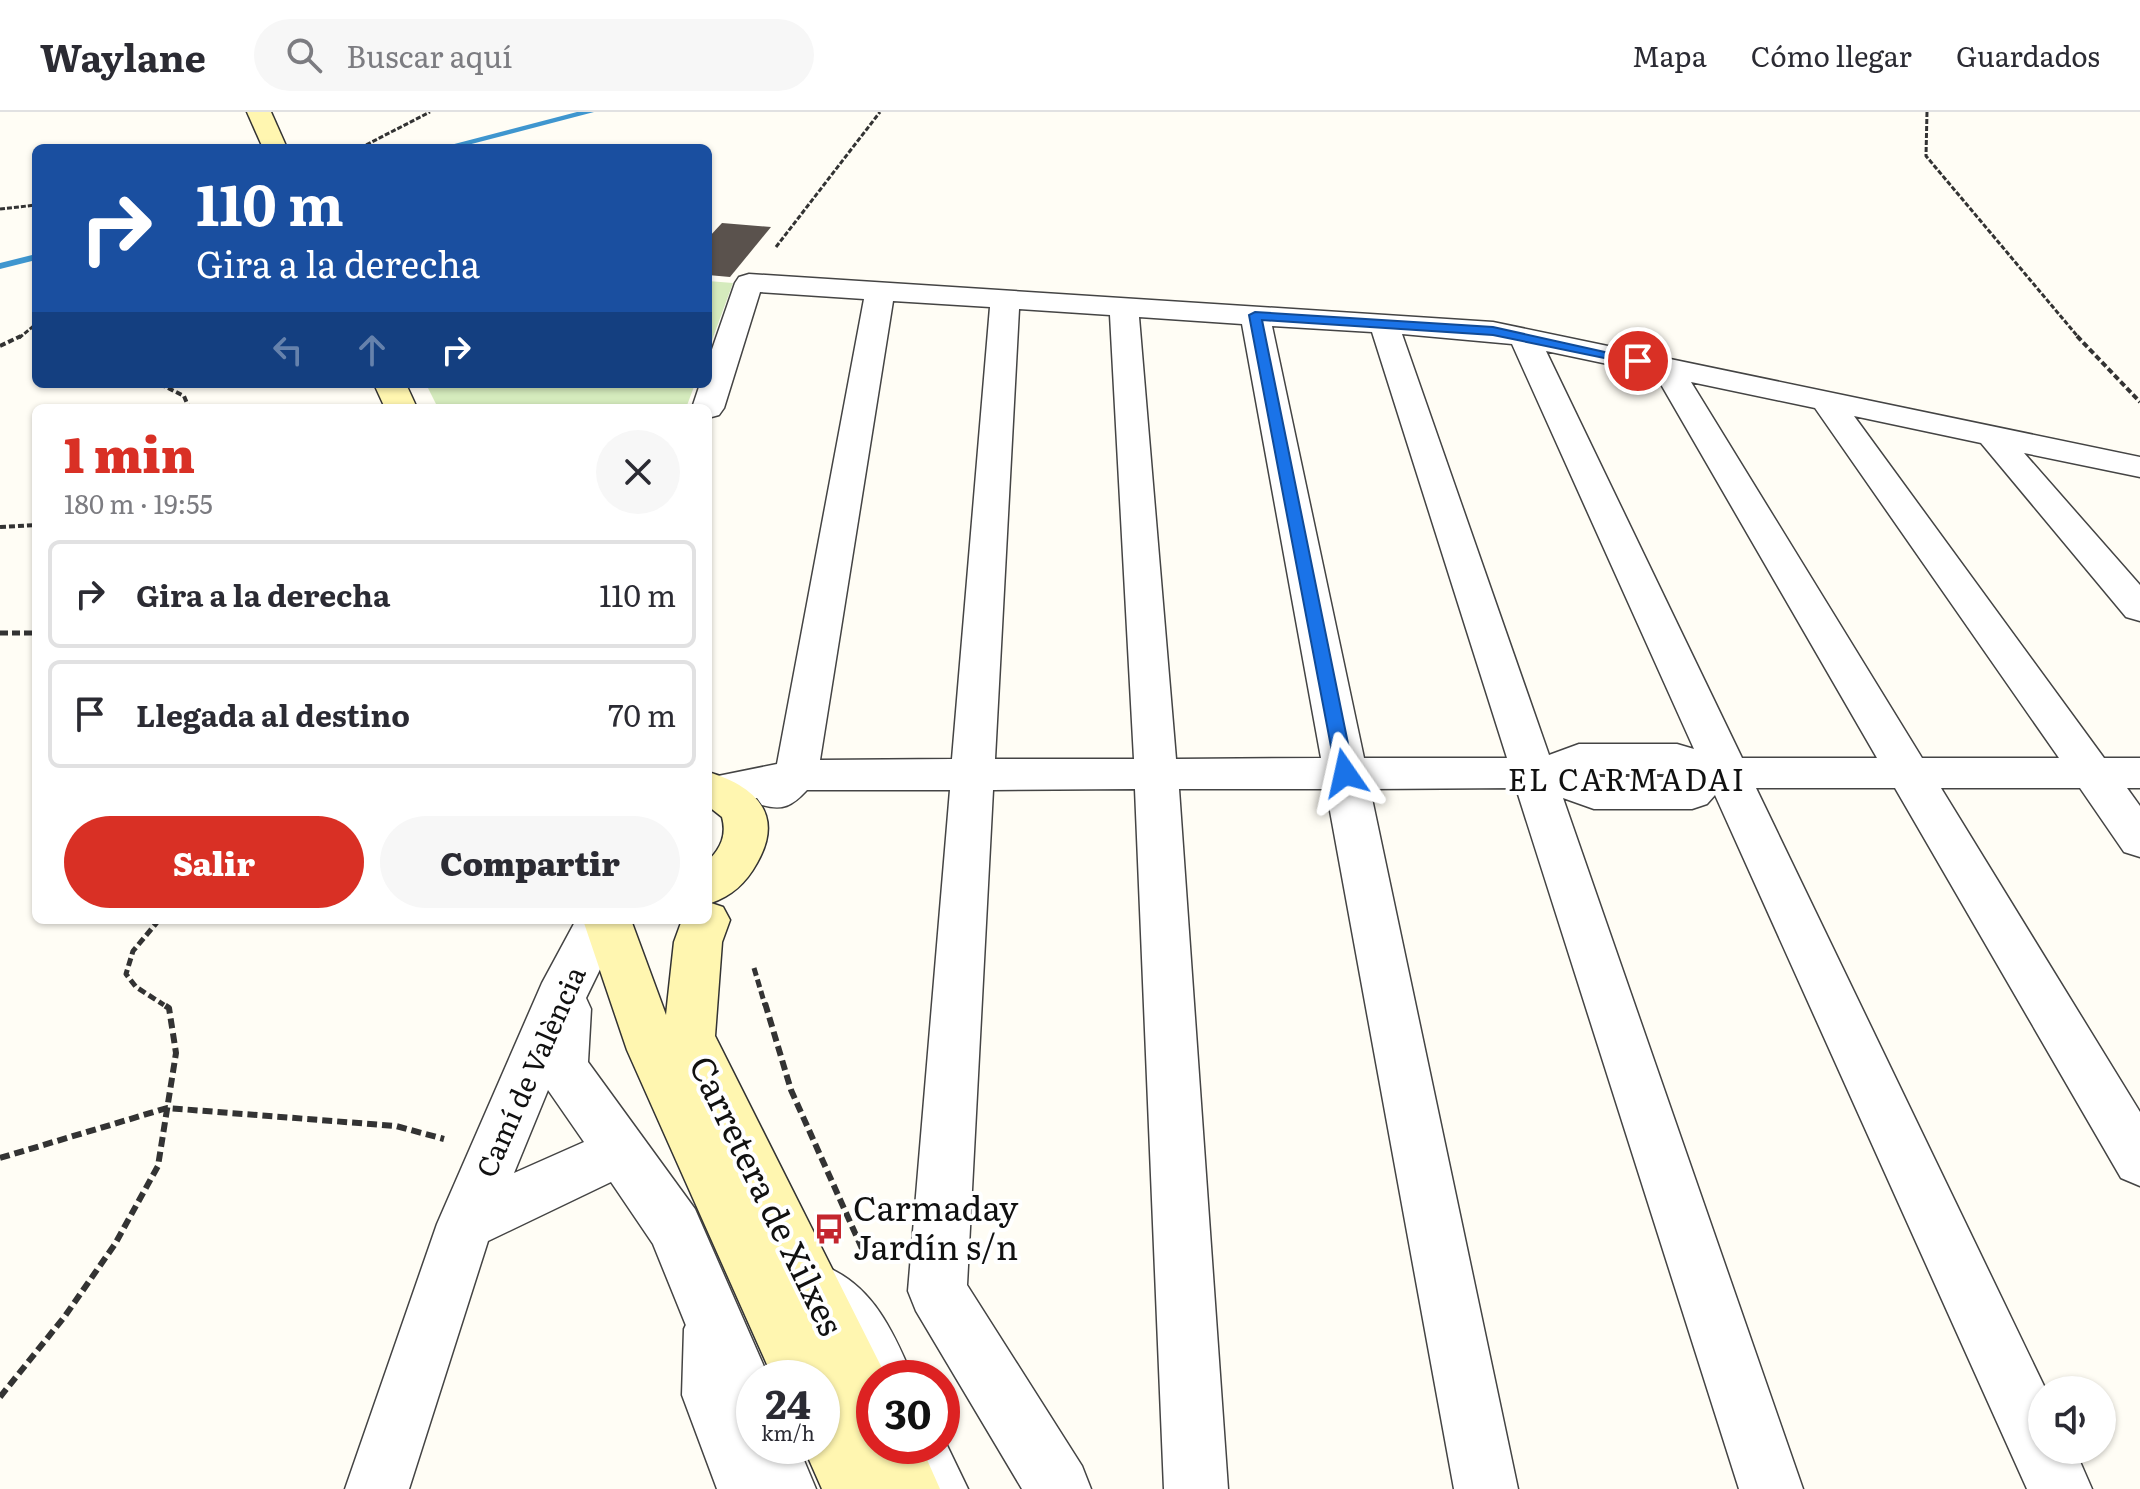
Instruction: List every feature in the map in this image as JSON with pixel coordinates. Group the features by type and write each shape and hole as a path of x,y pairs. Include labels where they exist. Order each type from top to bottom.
{"main road":[{"path":"259,112 273,144"},
{"path":"712,790 731,799 742,809 747,823 747,842 738,862 712,899"},
{"name":"Carretera de Xilxes","path":"608,924 653,1050 796,1360"},
{"name":"Carretera de Xilxes","path":"704,924 698,942 689,1036 856,1381"},
{"path":"840,1457 855,1489"},
{"path":"896,1464 908,1489"}],"street":[{"path":"709,404 749,283 1493,331 2140,467"},
{"path":"747,823 796,775 880,292"},
{"path":"1005,300 975,774 937,1291 1059,1489"},
{"path":"1124,307 1156,774 1196,1489"},
{"path":"1255,315 1486,1489"},
{"path":"1384,324 1540,774 1771,1489"},
{"path":"1524,337 1718,773 2060,1489"},
{"path":"1667,368 2140,1161"},
{"path":"1826,401 2140,840"},
{"path":"1992,436 2140,609"},
{"path":"712,790 796,775 1345,773 1540,774 1594,793 1692,793 1718,773 2140,773"},
{"name":"Camí de València","path":"377,1489 465,1224 567,983 598,924"},
{"path":"567,983 562,1067 675,1228 736,1374"},
{"name":"Camí de València","path":"465,1224 584,1167 624,1152"},
{"path":"774,1464 784,1489"}],"lane":[{"path":"799,1263 865,1319 884,1360"},
{"path":"703,1296 702,1395 738,1489"},
{"path":"935,1464 947,1489"}],"path":[{"path":"368,144 430,112"},
{"path":"749,283 880,112"},
{"path":"1927,112 1926,156 2096,359 2140,402"},
{"path":"0,209 32,205"},
{"path":"0,346 16,341 32,327"},
{"path":"168,388 184,396 187,404"},
{"path":"0,527 32,525"},
{"path":"0,633 32,633"},
{"path":"0,1397 65,1316 115,1244 158,1166 176,1053 169,1008 136,987 126,974 127,960 135,945 155,924"},
{"path":"754,959 753,973 791,1090 868,1263"},
{"path":"0,1158 167,1108 396,1126 496,1152"}],"green space":[{"path":"712,281 733,283 712,340"},
{"path":"428,388 694,388 688,404 436,404"}],"building":[{"path":"722,223 771,227 730,277 712,275 712,234"}],"waterway":[{"path":"460,144 589,112"},
{"path":"0,266 32,258"}],"place":[{"name":"Carmaday Jardín s/n","path":"829,1229"}],"district":[{"name":"EL CARMADAI","path":"1627,781"}],"route":[{"path":"1345,773 1255,315 1493,331 1638,361"}]}
